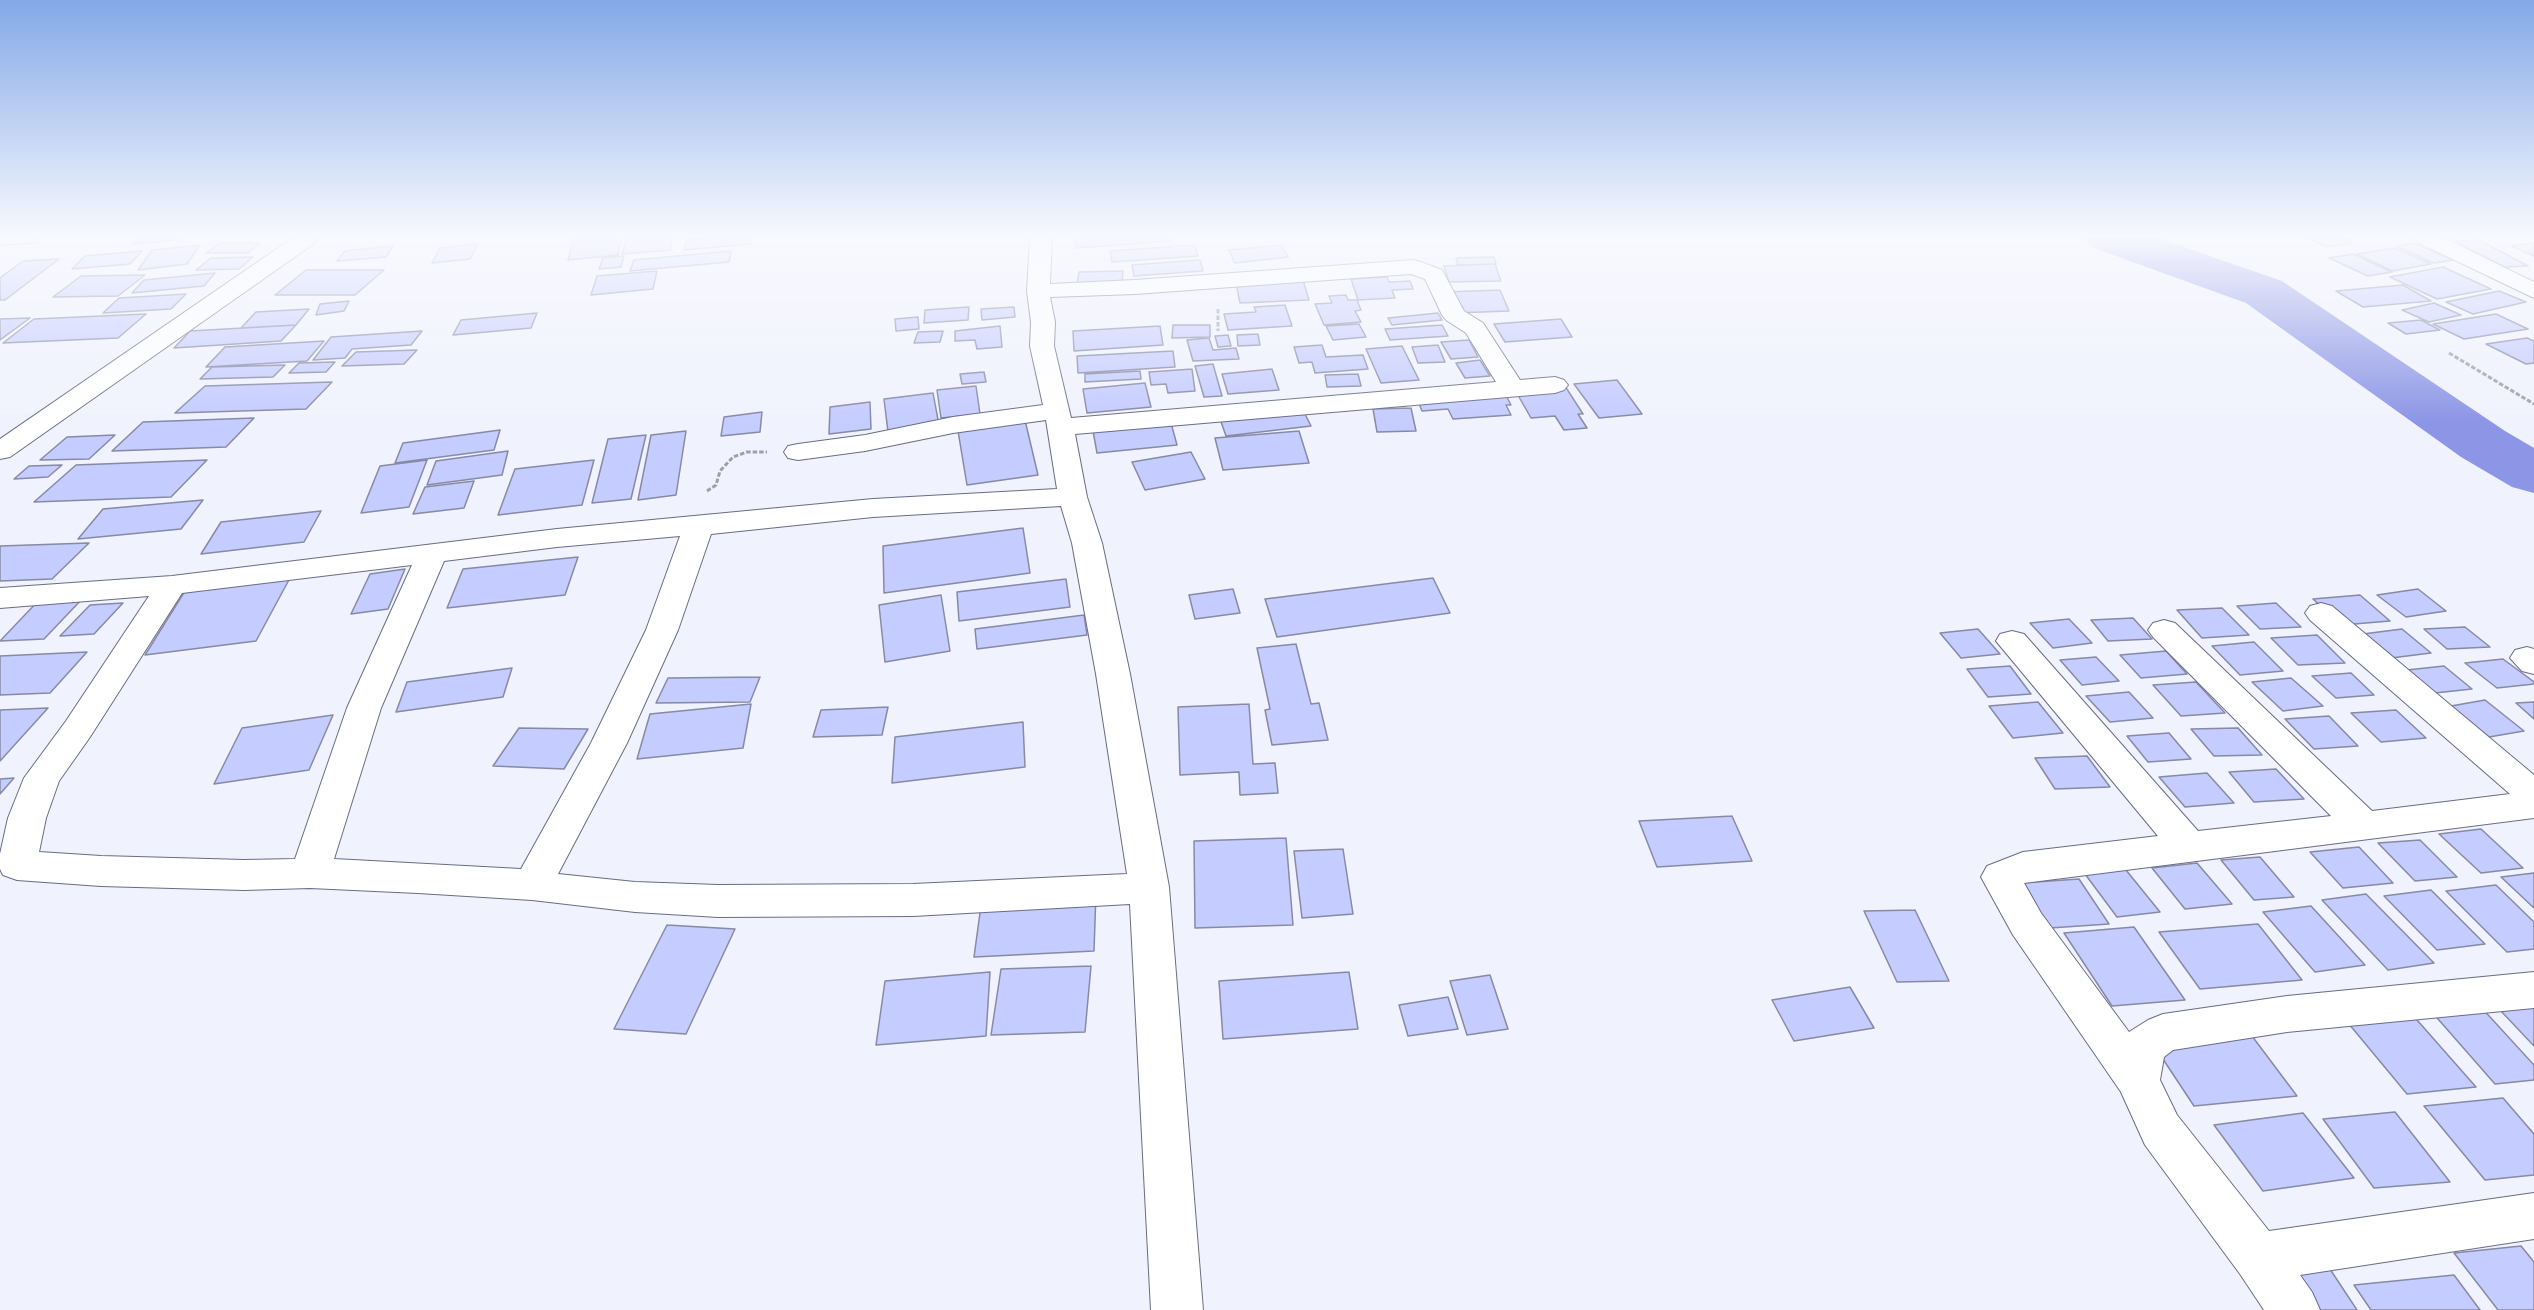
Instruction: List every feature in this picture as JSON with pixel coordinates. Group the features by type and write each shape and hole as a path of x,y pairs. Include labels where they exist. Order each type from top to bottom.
{"street":[{"path":"0,451 220,298"},
{"path":"1039,298 1043,322 1042,346 1059,419 1073,497 1087,543 1111,663 1149,887 1177,1310"},
{"path":"1446,298 1454,315 1475,328 1512,388"},
{"path":"798,452 865,443 953,425 1555,385"},
{"path":"0,598 172,585 653,528 699,526 873,508 1073,497"},
{"path":"532,885 609,742 662,630 699,526"},
{"path":"310,873 364,708 432,554"},
{"path":"172,585 78,729 42,778 27,818 17,865 243,875 310,873 532,885 580,892 718,901 913,900 1103,892 1149,887"},
{"path":"2321,613 2534,795"},
{"path":"2164,630 2362,825"},
{"path":"2012,640 2189,847"},
{"path":"2294,1310 2258,1257 2161,1131 2138,1080 2027,924 2001,877 2022,867 2534,805"},
{"path":"2138,1080 2143,1047 2163,1033 2288,1014 2534,990"},
{"path":"2258,1257 2534,1216"}],"path":[{"path":"2449,353 2534,404"},
{"path":"653,528 716,485 720,471 733,457 747,452 798,452"}],"building":[{"path":"119,298 182,298 171,309 103,313"},
{"path":"1239,298 1308,298 1309,300 1240,303"},
{"path":"1330,298 1357,300 1361,310 1355,311 1361,322 1324,325 1315,304 1332,303"},
{"path":"1357,298 1393,298 1358,300"},
{"path":"1448,298 1503,298 1509,311 1454,313"},
{"path":"2348,298 2426,298 2431,301 2363,307"},
{"path":"2465,298 2517,298 2526,302 2473,314 2446,302"},
{"path":"349,301 344,311 316,315 320,304"},
{"path":"2434,303 2461,315 2429,322 2402,310"},
{"path":"1285,305 1292,326 1228,330 1224,314 1256,312 1254,307"},
{"path":"969,307 968,320 924,323 925,310"},
{"path":"1014,307 1015,317 982,320 981,309"},
{"path":"309,309 296,325 241,328 256,312"},
{"path":"537,313 531,328 453,335 461,320"},
{"path":"1438,313 1442,320 1392,325 1388,318"},
{"path":"146,314 118,338 3,343 34,319"},
{"path":"2496,314 2528,329 2464,339 2433,324"},
{"path":"918,317 919,329 896,331 895,319"},
{"path":"30,318 0,340 0,319"},
{"path":"1561,319 1572,337 1505,342 1494,324"},
{"path":"2421,320 2440,330 2406,334 2388,323"},
{"path":"1359,324 1366,337 1333,340 1326,326"},
{"path":"296,325 281,341 174,348 190,331"},
{"path":"1173,325 1210,325 1210,337 1172,338"},
{"path":"1442,325 1448,336 1390,340 1385,329"},
{"path":"1000,326 1002,347 977,349 975,340 955,341 955,331"},
{"path":"1160,326 1163,345 1074,351 1073,331"},
{"path":"422,331 411,345 352,349 345,358 313,360 331,337"},
{"path":"943,331 940,342 914,343 918,332"},
{"path":"1258,334 1260,345 1238,346 1237,335"},
{"path":"1228,335 1231,346 1218,347 1215,336"},
{"path":"1209,338 1213,350 1236,348 1239,359 1193,361 1187,340"},
{"path":"2527,338 2534,341 2534,363 2526,364 2486,344"},
{"path":"1469,340 1478,357 1451,359 1441,342"},
{"path":"324,341 307,361 206,367 225,347"},
{"path":"1322,345 1326,357 1363,355 1368,369 1315,373 1312,362 1299,363 1294,347"},
{"path":"1438,345 1445,362 1418,363 1412,347"},
{"path":"1402,346 1419,380 1381,383 1366,349"},
{"path":"417,350 404,364 342,366 356,352"},
{"path":"1173,351 1175,367 1078,373 1077,356"},
{"path":"1480,360 1490,376 1465,378 1456,363"},
{"path":"335,362 326,372 289,373 299,363"},
{"path":"1213,364 1222,396 1204,397 1195,366"},
{"path":"285,365 273,377 200,379 212,367"},
{"path":"1192,369 1195,391 1168,393 1166,384 1151,385 1149,372"},
{"path":"1272,369 1279,390 1228,394 1222,374"},
{"path":"1140,371 1141,379 1085,382 1085,374"},
{"path":"984,372 986,382 962,384 960,374"},
{"path":"1358,374 1361,386 1327,387 1325,375"},
{"path":"1617,380 1642,414 1599,418 1574,384"},
{"path":"332,382 306,409 175,413 205,386"},
{"path":"1145,383 1151,407 1087,413 1083,389"},
{"path":"976,386 980,414 941,418 937,390"},
{"path":"1565,386 1583,414 1578,414 1587,428 1564,430 1555,416 1531,418 1515,390"},
{"path":"1503,390 1511,405 1506,405 1511,415 1453,419 1448,409 1422,411 1416,396"},
{"path":"933,393 939,425 888,432 884,399"},
{"path":"870,402 871,429 829,434 830,407"},
{"path":"1301,406 1311,426 1226,436 1219,416"},
{"path":"1411,408 1416,431 1377,432 1373,409"},
{"path":"762,412 760,432 721,436 724,417"},
{"path":"1024,416 1038,475 967,485 957,425"},
{"path":"254,418 226,447 112,451 143,422"},
{"path":"1171,423 1177,445 1097,453 1093,431"},
{"path":"500,430 494,450 395,463 403,443"},
{"path":"686,431 676,495 638,500 651,435"},
{"path":"1299,431 1309,463 1223,470 1215,438"},
{"path":"115,435 89,459 40,460 67,437"},
{"path":"646,435 631,499 592,503 608,439"},
{"path":"508,451 502,475 427,485 436,461"},
{"path":"1191,452 1205,479 1145,490 1132,462"},
{"path":"207,460 171,497 34,502 76,465"},
{"path":"427,460 409,507 361,513 380,466"},
{"path":"594,460 582,505 498,515 515,469"},
{"path":"62,465 48,477 14,479 29,466"},
{"path":"474,481 464,508 413,514 425,487"},
{"path":"203,500 181,529 78,539 103,509"},
{"path":"321,511 304,542 201,554 221,522"},
{"path":"1023,528 1030,573 884,593 883,546"},
{"path":"89,543 52,579 0,581 0,546"},
{"path":"578,557 565,595 447,608 463,569"},
{"path":"405,569 388,609 351,614 370,574"},
{"path":"290,578 256,641 145,655 185,591"},
{"path":"1433,578 1450,613 1277,637 1265,599"},
{"path":"1066,579 1070,607 959,621 957,592"},
{"path":"1233,589 1240,613 1195,619 1189,595"},
{"path":"2418,589 2446,611 2406,617 2377,595"},
{"path":"941,595 950,651 885,662 879,605"},
{"path":"2360,595 2390,621 2342,625 2313,599"},
{"path":"84,597 44,639 0,641 40,599"},
{"path":"123,603 94,634 60,636 90,605"},
{"path":"2276,603 2301,627 2260,629 2237,606"},
{"path":"2222,608 2249,635 2202,638 2177,610"},
{"path":"1084,615 1087,635 977,649 975,629"},
{"path":"2133,618 2152,639 2108,641 2091,620"},
{"path":"2069,619 2092,643 2053,648 2030,623"},
{"path":"2465,627 2490,647 2447,649 2424,629"},
{"path":"1978,629 2000,654 1961,658 1940,633"},
{"path":"2402,629 2431,653 2391,658 2363,634"},
{"path":"2317,635 2345,663 2298,665 2271,638"},
{"path":"2254,642 2283,671 2240,675 2212,646"},
{"path":"1296,644 1311,704 1319,703 1328,740 1272,745 1265,710 1270,709 1257,648"},
{"path":"2166,651 2187,674 2141,678 2120,655"},
{"path":"87,652 50,693 0,695 0,656"},
{"path":"2096,657 2119,681 2082,685 2060,660"},
{"path":"2503,659 2534,684 2497,688 2465,663"},
{"path":"2010,666 2031,694 1988,697 1967,669"},
{"path":"2444,666 2472,689 2435,693 2407,670"},
{"path":"512,668 503,697 396,712 407,682"},
{"path":"2351,673 2374,695 2336,698 2312,676"},
{"path":"760,677 750,702 656,703 668,678"},
{"path":"2291,678 2323,706 2283,711 2252,682"},
{"path":"2196,682 2225,713 2181,716 2153,685"},
{"path":"2129,692 2153,718 2110,722 2086,696"},
{"path":"2485,700 2524,731 2489,737 2451,706"},
{"path":"2038,702 2063,733 2013,738 1989,706"},
{"path":"2534,702 2534,719 2516,703"},
{"path":"751,704 743,748 637,759 650,714"},
{"path":"1249,704 1253,764 1275,763 1278,793 1240,795 1239,772 1180,775 1178,707"},
{"path":"888,707 882,735 813,737 821,710"},
{"path":"48,708 0,761 0,710"},
{"path":"2396,710 2426,738 2381,742 2351,713"},
{"path":"333,715 309,770 214,784 242,728"},
{"path":"2329,716 2358,746 2314,749 2285,719"},
{"path":"1023,722 1025,767 892,783 895,737"},
{"path":"519,728 588,729 564,769 493,766"},
{"path":"2238,728 2262,755 2214,756 2191,729"},
{"path":"2169,733 2191,759 2148,762 2127,736"},
{"path":"2087,756 2110,787 2055,789 2035,758"},
{"path":"2276,769 2304,799 2254,802 2229,772"},
{"path":"2207,773 2234,803 2185,807 2159,777"},
{"path":"14,778 0,794 0,779"},
{"path":"1732,816 1752,861 1657,867 1639,821"},
{"path":"2481,829 2523,868 2481,873 2439,834"},
{"path":"1286,838 1293,925 1195,928 1194,841"},
{"path":"2420,840 2457,877 2415,881 2378,843"},
{"path":"2359,847 2393,883 2343,888 2310,852"},
{"path":"1343,849 1353,914 1302,918 1294,851"},
{"path":"2260,857 2294,897 2254,900 2221,860"},
{"path":"2197,863 2232,904 2185,909 2152,868"},
{"path":"2126,870 2160,912 2117,917 2085,874"},
{"path":"2534,873 2534,908 2501,877"},
{"path":"2079,879 2109,924 2050,928 2021,883"},
{"path":"2496,885 2534,922 2534,949 2507,952 2446,891"},
{"path":"2431,890 2485,944 2437,950 2384,896"},
{"path":"1096,892 1094,951 974,957 982,898"},
{"path":"2366,894 2434,963 2388,970 2322,900"},
{"path":"2311,906 2365,965 2315,972 2263,912"},
{"path":"1915,910 1949,981 1897,982 1864,911"},
{"path":"2258,924 2302,980 2200,989 2159,932"},
{"path":"667,925 735,929 686,1034 614,1029"},
{"path":"2134,927 2185,1000 2112,1006 2064,933"},
{"path":"1091,966 1085,1032 991,1035 1001,969"},
{"path":"990,972 986,1036 876,1045 885,981"},
{"path":"1349,972 1358,1029 1223,1039 1219,981"},
{"path":"1490,975 1508,1029 1467,1035 1450,981"},
{"path":"1850,987 1874,1028 1794,1041 1772,1000"},
{"path":"1448,997 1458,1029 1408,1036 1399,1005"},
{"path":"2480,1006 2534,1065 2534,1080 2495,1084 2431,1011"},
{"path":"2534,1006 2534,1046 2500,1010"},
{"path":"2410,1012 2476,1087 2407,1094 2344,1018"},
{"path":"2252,1036 2297,1096 2194,1106 2153,1044"},
{"path":"2503,1098 2534,1134 2534,1175 2485,1180 2424,1106"},
{"path":"2395,1112 2450,1182 2374,1188 2323,1119"},
{"path":"2303,1113 2354,1178 2263,1191 2214,1125"},
{"path":"2521,1246 2534,1262 2534,1310 2498,1310 2454,1253"},
{"path":"2326,1263 2357,1310 2318,1310 2290,1266"},
{"path":"2454,1275 2480,1310 2371,1310 2354,1285"}],"waterway":[{"path":"2273,298 2483,444 2534,474"}]}
